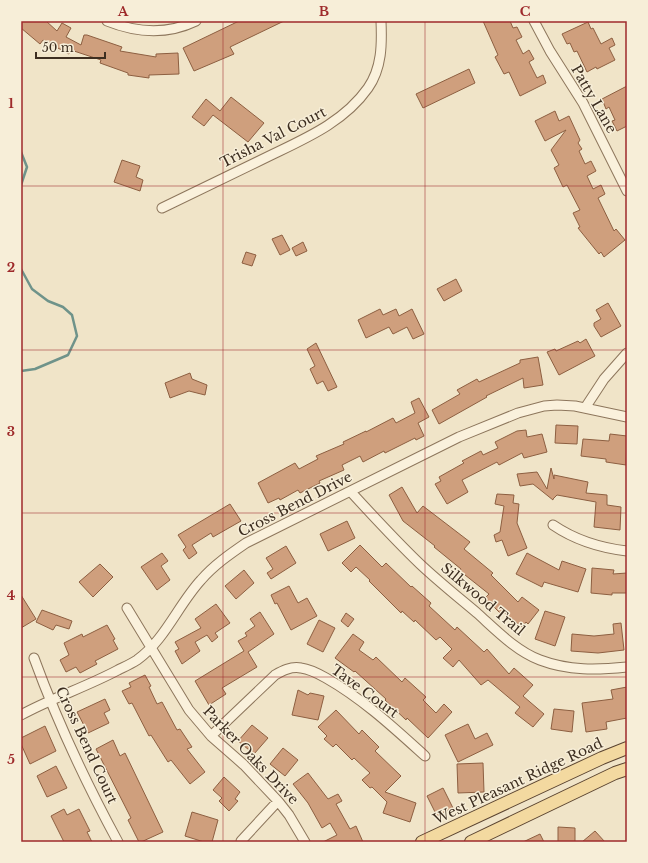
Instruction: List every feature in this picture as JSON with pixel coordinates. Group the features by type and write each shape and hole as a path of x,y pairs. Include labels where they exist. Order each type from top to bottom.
{"main road":[{"name":"West Pleasant Ridge Road","path":"422,842 602,758 627,748"},
{"path":"470,842 615,773 627,769"}],"street":[{"path":"107,21 139,30 156,31 175,30 192,22"},
{"name":"Trisha Val Court","path":"162,208 302,139 339,118 368,88 377,71 381,54 382,39 380,21"},
{"name":"Patty Lane","path":"534,21 550,51 583,103 627,191"},
{"path":"585,408 604,379 627,353"},
{"name":"Cross Bend Drive","path":"21,714 106,677 136,660 151,647 171,622 200,580 223,559 246,544 459,438 518,413 544,406 557,405 585,408 627,416"},
{"name":"Silkwood Trail","path":"351,492 386,530 421,564 521,650 539,659 565,667 602,670 627,667"},
{"path":"554,525 579,539 614,549 627,550"},
{"name":"Parker Oaks Drive","path":"127,608 189,710 211,736 244,765 278,801 289,815 305,842"},
{"name":"Cross Bend Court","path":"34,658 50,701 97,803 118,842"},
{"name":"Tave Court","path":"211,736 275,675 285,669 300,668 317,673 338,685 376,713 425,756"},
{"path":"241,841 278,801"}],"building":[{"path":"21,21 46,21 57,31 62,23 71,28 66,37 81,45 84,35 87,35 122,47 120,51 156,57 156,54 178,53 179,74 149,75 149,78 128,75 128,73 100,63 101,60 71,50 69,54 43,40 40,44 21,28"},
{"path":"239,21 284,21 230,47 234,54 194,71 183,48"},
{"path":"483,21 510,21 513,28 517,27 522,37 516,40 523,54 529,50 534,59 529,62 537,78 543,75 546,83 520,96 509,72 504,74 495,57 498,55"},
{"path":"588,22 591,29 593,28 601,44 612,38 615,45 609,48 615,60 587,72 577,51 574,52 570,43 567,44 562,34"},
{"path":"469,69 475,83 423,108 416,94"},
{"path":"627,86 627,126 617,131 612,121 615,120 609,107 606,109 602,99"},
{"path":"231,97 264,123 248,142 213,115 204,126 192,117 206,99 220,111"},
{"path":"555,111 559,121 569,116 580,140 578,143 582,149 579,151 585,164 591,161 596,171 587,176 593,189 601,185 605,194 598,198 614,231 616,229 625,240 604,257 601,252 599,254 578,228 580,227 573,213 580,210 567,185 563,187 554,168 559,165 551,150 566,130 545,141 535,121"},
{"path":"122,160 140,166 136,177 143,180 140,191 114,182"},
{"path":"282,235 290,250 280,255 272,239"},
{"path":"303,242 307,251 296,256 292,248"},
{"path":"246,252 256,255 252,266 242,263"},
{"path":"456,279 462,291 444,301 437,289"},
{"path":"608,303 621,326 601,337 594,326 594,323 601,319 596,310"},
{"path":"380,309 383,315 396,309 399,316 412,309 424,334 413,339 407,327 393,334 389,327 366,338 358,320"},
{"path":"586,339 595,356 559,375 547,352 555,349 556,351 578,341 580,343"},
{"path":"316,343 337,387 328,391 323,381 317,384 310,369 315,366 307,349"},
{"path":"538,357 543,385 524,388 523,378 486,396 487,397 439,424 432,410 460,394 457,390 477,379 479,382 520,363 520,360"},
{"path":"190,373 192,379 207,385 205,395 189,391 170,398 165,383"},
{"path":"419,398 429,417 418,423 424,436 416,440 415,438 385,453 384,451 363,462 360,456 342,465 344,470 319,481 320,483 300,493 298,490 280,500 279,498 268,503 258,483 295,463 299,469 318,459 316,456 344,444 343,442 393,418 396,423 415,413 411,402"},
{"path":"556,425 578,426 577,444 555,443"},
{"path":"526,430 527,437 542,434 547,452 524,458 522,453 499,465 497,462 462,480 468,492 447,504 435,484 441,481 439,477 464,463 462,461 481,451 483,455 498,448 495,442 517,431"},
{"path":"610,434 627,436 626,465 606,462 606,459 581,456 583,439 609,441"},
{"path":"551,468 554,479 554,475 588,482 586,493 607,495 607,505 621,507 620,530 594,527 596,502 557,495 553,500 533,484 520,486 517,474 537,472 547,489"},
{"path":"402,487 417,513 423,506 470,542 464,549 493,573 491,575 518,602 522,597 539,610 528,624 526,622 522,627 502,611 500,613 485,598 489,594 460,571 461,569 434,547 435,546 403,521 389,495"},
{"path":"497,494 514,495 513,503 519,504 517,523 527,548 508,556 502,540 496,542 494,535 500,532 504,506 495,504"},
{"path":"230,504 241,521 213,537 211,533 192,545 197,553 189,559 183,550 186,547 178,535"},
{"path":"347,521 355,538 328,551 320,534"},
{"path":"360,545 382,567 386,563 411,587 412,586 431,603 429,606 455,630 457,627 484,652 487,649 509,674 514,668 533,685 523,696 544,714 533,727 515,713 520,707 488,680 481,685 459,660 453,667 443,658 452,649 440,637 436,640 415,620 414,622 402,611 401,613 356,567 351,572 342,563"},
{"path":"286,546 296,563 271,579 267,573 273,569 266,558"},
{"path":"162,553 168,561 161,566 170,580 157,590 141,567"},
{"path":"527,553 559,570 562,561 586,569 578,592 544,582 542,587 516,574"},
{"path":"100,564 113,577 93,597 79,582"},
{"path":"592,568 614,570 613,574 627,573 627,593 612,593 612,595 591,593"},
{"path":"244,570 254,583 236,599 225,586"},
{"path":"289,586 298,603 307,598 317,616 291,630 277,603 275,604 271,595"},
{"path":"21,595 36,619 21,628"},
{"path":"216,604 230,623 215,633 218,637 212,642 207,635 195,642 200,651 182,664 175,651 179,649 175,642 201,628 195,619"},
{"path":"42,610 72,621 69,629 56,625 53,630 36,622"},
{"path":"545,611 565,617 555,646 535,639"},
{"path":"260,612 274,634 248,652 257,667 222,688 226,694 209,705 195,681 244,651 238,641 247,636 245,633 255,626 250,619"},
{"path":"346,613 354,619 348,627 341,621"},
{"path":"319,620 335,628 323,652 307,644"},
{"path":"621,623 624,650 598,653 571,651 572,634 594,636 614,634 613,624"},
{"path":"107,625 115,639 113,640 118,649 95,661 97,664 80,673 76,667 66,672 60,660 69,655 64,643 82,634 83,637"},
{"path":"353,634 364,642 359,650 373,660 376,657 402,682 405,678 426,697 423,700 436,713 444,704 452,712 428,738 407,718 406,720 385,700 386,699 355,671 354,672 335,658"},
{"path":"145,675 151,686 149,687 157,704 162,702 177,730 180,729 192,747 187,749 205,772 190,784 171,760 168,762 151,735 149,736 132,703 129,704 122,691 131,687 129,683"},
{"path":"627,687 627,718 606,722 607,729 586,732 582,703 613,699 611,690"},
{"path":"298,690 308,695 310,693 324,696 318,720 292,715"},
{"path":"105,699 110,710 104,713 109,723 88,733 77,712"},
{"path":"554,709 574,711 572,732 551,729"},
{"path":"336,710 359,734 362,730 379,747 375,751 401,776 385,792 416,803 410,822 383,813 387,802 372,787 370,788 362,780 370,773 354,758 352,760 336,744 333,747 324,739 327,736 318,727"},
{"path":"468,724 475,739 487,733 493,745 458,762 445,735"},
{"path":"252,725 268,738 254,754 238,741"},
{"path":"45,726 56,751 30,764 21,744 21,738"},
{"path":"113,740 120,756 125,753 163,832 141,842 139,842 128,820 131,818 96,749"},
{"path":"283,748 298,760 285,776 270,764"},
{"path":"483,763 484,792 458,793 457,764"},
{"path":"56,766 67,788 47,797 37,776"},
{"path":"308,773 328,799 338,794 342,801 336,804 350,829 356,826 363,842 323,842 337,835 330,823 322,828 308,803 293,784"},
{"path":"224,777 240,792 235,799 238,801 229,811 219,801 222,798 213,790"},
{"path":"443,788 453,808 437,816 427,796"},
{"path":"64,809 67,815 79,809 90,831 87,832 92,842 64,842 51,816"},
{"path":"192,812 218,820 212,842 204,842 185,836"},
{"path":"558,827 575,828 575,842 558,842"},
{"path":"595,831 605,842 582,842"},
{"path":"540,834 544,842 523,842"}],"waterway":[{"path":"21,152 27,167 21,185"},
{"path":"21,269 32,289 48,301 63,307 72,315 77,336 68,355 35,369 21,371"}]}
